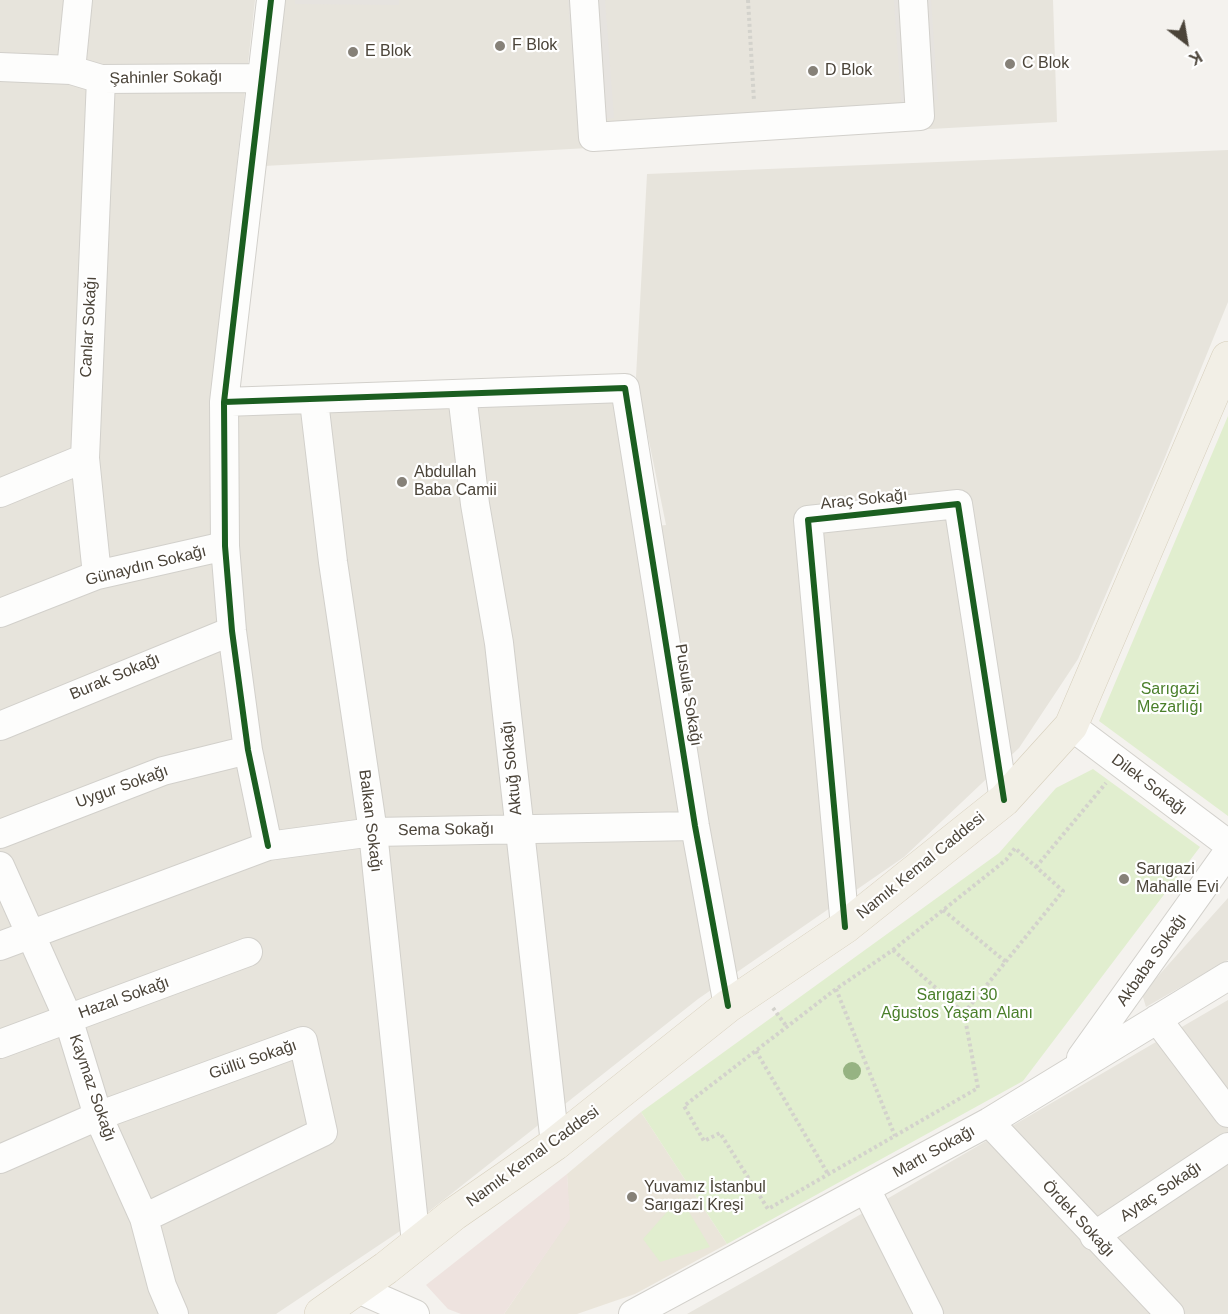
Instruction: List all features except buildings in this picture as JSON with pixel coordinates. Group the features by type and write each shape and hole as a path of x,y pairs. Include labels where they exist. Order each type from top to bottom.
{"main road":[{"name":"Namık Kemal Caddesi","path":"321,1314 555,1144 728,1006 845,927 1004,800 1071,726 1228,358"}],"street":[{"path":"71,70 78,0"},
{"path":"268,846 248,750 232,631 225,546 224,402 271,0"},
{"path":"584,0 593,137 920,116 913,0"},
{"name":"Şahinler Sokağı","path":"0,67 71,70 101,79 262,78"},
{"name":"Canlar Sokağı","path":"97,575 85,458 101,79"},
{"name":"Pusula Sokağı","path":"462,394 625,388 695,825 728,1006"},
{"path":"224,402 314,401 462,394"},
{"name":"Aktuğ Sokağı","path":"462,394 475,504 499,643 555,1144"},
{"name":"Balkan Sokağı","path":"314,401 333,562 373,832 416,1243"},
{"path":"0,493 85,458"},
{"name":"Araç Sokağı","path":"845,927 808,520 958,504 1004,800"},
{"name":"Günaydın Sokağı","path":"0,613 97,575 225,546"},
{"name":"Burak Sokağı","path":"0,726 232,631"},
{"name":"Dilek Sokağı","path":"1071,726 1228,844"},
{"name":"Uygur Sokağı","path":"0,834 163,771 248,750"},
{"name":"Sema Sokağı","path":"0,945 268,846 373,832 695,825"},
{"name":"Akbaba Sokağı","path":"1075,1067 1228,852"},
{"name":"Kaymaz Sokağı","path":"0,866 32,933 68,1018 98,1116 144,1218 162,1286 174,1314"},
{"name":"Hazal Sokağı","path":"0,1044 248,952"},
{"name":"Martı Sokağı","path":"633,1314 989,1122 1075,1067 1228,976"},
{"path":"1157,1019 1228,1113"},
{"name":"Güllü Sokağı","path":"0,1159 98,1116 303,1041 323,1132 144,1218"},
{"name":"Ördek Sokağı","path":"989,1122 1170,1314"},
{"name":"Aytaç Sokağı","path":"1094,1236 1228,1147"},
{"path":"866,1189 929,1314"},
{"path":"358,1289 415,1314"}],"path":[{"path":"748,0 755,127"},
{"path":"1036,867 1122,764"},
{"path":"893,950 964,1013 978,1088 768,1209 720,1133 704,1141 684,1106 836,989 893,950 1006,860 1015,848 1063,891 964,1013"},
{"path":"943,910 1006,962"},
{"path":"836,989 895,1136"},
{"path":"756,1051 828,1174"}],"shaded area":[{"path":"0,0 255,0 210,408 616,398 635,528 666,525 636,377 647,174 1228,150 1228,302 1163,462 1078,659 1019,748 904,857 698,999 427,1213 276,1314 0,1314"},
{"path":"282,0 1053,0 1057,122 264,166"},
{"path":"295,0 399,0 399,5 295,4"},
{"path":"568,0 605,0 614,118 577,121"},
{"path":"894,0 931,0 938,100 901,102"},
{"path":"1228,898 1228,960 1146,1007 1142,994"},
{"path":"1228,1000 1228,1314 687,1314 772,1266"},
{"name":"Yuvamız İstanbul Sarıgazi Kreşi","path":"641,1112 727,1244 635,1294 577,1314 504,1314 569,1219 567,1174"},
{"path":"567,1174 570,1219 504,1314 461,1314 448,1309 426,1285"}],"green space":[{"name":"Sarıgazi Mezarlığı","path":"1228,416 1228,816 1099,721"},
{"name":"Sarıgazi 30 Ağustos Yaşam Alanı","path":"1093,769 1200,847 1023,1081 727,1244 641,1112 999,853 1056,788"},
{"path":"680,1197 710,1247 660,1262 643,1239"}],"cycle path":[{"path":"268,846 248,750 232,631 225,546 224,402 271,0"},
{"path":"224,402 625,388 695,826 728,1006"},
{"path":"845,927 808,520 958,504 1004,800"}],"place":[{"name":"F Blok","path":"500,46"},
{"name":"E Blok","path":"353,52"},
{"name":"C Blok","path":"1010,64"},
{"name":"D Blok","path":"813,71"},
{"name":"Abdullah Baba Camii","path":"402,482"},
{"name":"Sarıgazi Mahalle Evi","path":"1124,879"},
{"name":"Yuvamız İstanbul Sarıgazi Kreşi","path":"632,1197"}]}
